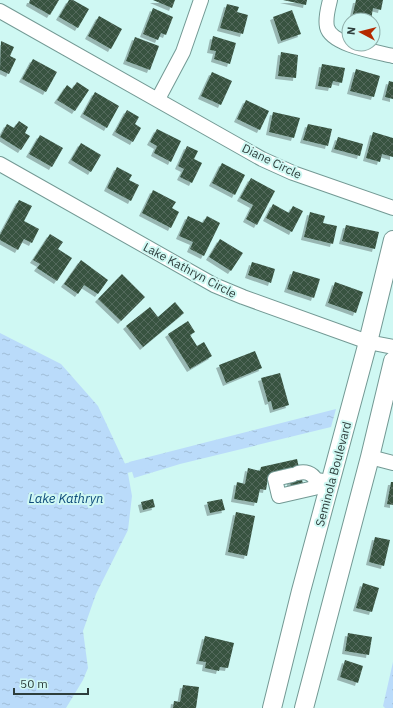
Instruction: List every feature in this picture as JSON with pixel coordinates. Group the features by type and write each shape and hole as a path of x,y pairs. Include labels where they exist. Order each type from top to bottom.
{"main road":[{"name":"Seminola Boulevard","path":"272,708 323,481 368,342 393,240"},
{"path":"304,708 370,457 393,361"}],"street":[{"path":"158,99 183,52 201,0"},
{"path":"330,0 326,16 327,29 331,35 342,42 393,56"},
{"name":"Diane Circle","path":"0,11 262,158 293,173 393,208"},
{"name":"Lake Kathryn Circle","path":"0,164 214,285 368,342 393,347"},
{"path":"370,457 393,463"},
{"path":"302,472 310,473 323,481 314,488 279,496 275,479 302,472"}],"water":[{"name":"Lake Kathryn","path":"0,333 61,364 98,406 127,468 132,496 128,530 96,594 83,631 88,668 83,680 66,708 0,708"},
{"path":"336,409 331,427 180,464 134,478 129,462"},
{"path":"393,662 393,708 385,708 383,706"}],"building":[{"path":"30,0 59,0 50,15 29,3"},
{"path":"69,0 73,0 89,9 78,28 59,17"},
{"path":"153,0 175,0 172,8"},
{"path":"283,0 307,0 306,5"},
{"path":"356,0 383,0 381,10 373,8 372,12 353,12"},
{"path":"227,4 239,7 237,12 248,15 243,34 220,28"},
{"path":"153,8 173,17 166,35 161,33 158,40 143,34"},
{"path":"292,10 301,34 281,41 273,17"},
{"path":"99,16 122,29 111,49 88,36"},
{"path":"213,36 236,43 230,64 214,59 216,51 210,50"},
{"path":"135,37 159,46 150,70 126,61"},
{"path":"1,41 14,47 10,56 16,59 9,74 0,70"},
{"path":"281,52 298,55 296,78 278,76"},
{"path":"33,59 57,72 46,92 22,79"},
{"path":"322,64 345,68 342,83 333,81 331,88 318,86"},
{"path":"356,69 380,76 374,97 350,91"},
{"path":"212,72 232,81 221,105 201,96"},
{"path":"389,81 393,82 393,99 385,97"},
{"path":"77,82 89,90 75,111 57,100 67,85 72,89"},
{"path":"95,92 119,106 107,128 83,114"},
{"path":"246,100 269,111 260,130 237,119"},
{"path":"127,110 139,117 135,124 141,128 133,142 115,132"},
{"path":"273,112 300,118 294,138 269,132"},
{"path":"19,121 28,127 25,133 30,136 21,150 0,137 7,124 14,128"},
{"path":"308,124 332,129 328,146 303,140"},
{"path":"157,129 181,141 171,162 154,153 157,146 150,142"},
{"path":"373,132 393,138 393,157 382,154 380,162 366,158"},
{"path":"40,135 63,148 52,167 29,154"},
{"path":"338,137 363,144 360,156 334,149"},
{"path":"81,143 101,155 91,172 71,160"},
{"path":"187,146 198,151 194,159 202,163 192,183 180,177 184,169 178,166"},
{"path":"222,163 245,175 235,195 212,183"},
{"path":"117,167 132,175 129,180 139,185 131,201 107,188"},
{"path":"251,178 275,191 257,225 246,219 253,205 240,198"},
{"path":"153,190 176,202 172,208 179,212 171,228 142,213"},
{"path":"19,200 32,206 24,221 39,229 32,243 24,239 18,250 0,240 0,235"},
{"path":"273,204 289,213 293,206 303,211 292,232 266,218"},
{"path":"310,212 325,216 323,223 337,226 333,244 304,237"},
{"path":"188,216 203,223 207,216 220,223 204,256 190,249 193,242 179,236"},
{"path":"346,225 379,232 375,249 342,241"},
{"path":"50,234 63,242 58,249 72,258 57,281 37,268 40,264 33,260"},
{"path":"220,239 243,253 231,271 209,257"},
{"path":"81,260 108,280 98,294 84,285 78,294 64,284"},
{"path":"252,262 275,269 271,283 248,275"},
{"path":"293,271 320,279 314,298 287,289"},
{"path":"122,274 145,297 121,321 98,299"},
{"path":"335,282 363,292 356,313 328,303"},
{"path":"175,302 184,313 143,347 126,326 150,307 158,317"},
{"path":"188,321 195,332 190,335 197,346 204,342 212,356 190,369 168,334"},
{"path":"255,351 262,368 226,383 219,365"},
{"path":"280,373 289,405 273,410 271,401 268,402 261,378"},
{"path":"297,459 304,488 292,490 289,478 291,472 268,478 266,490 260,489 257,503 234,499 237,482 245,484 248,468 260,471 261,467"},
{"path":"391,482 393,482 393,505 387,504"},
{"path":"153,499 155,507 143,510 141,502"},
{"path":"222,499 225,510 210,513 207,502"},
{"path":"236,512 255,516 247,556 228,552"},
{"path":"375,537 390,540 384,566 369,562"},
{"path":"363,583 379,588 372,612 356,608"},
{"path":"348,633 372,637 369,655 345,651"},
{"path":"205,636 234,643 228,668 220,667 219,671 205,668 206,662 199,661"},
{"path":"345,660 363,666 358,683 340,677"},
{"path":"183,685 199,687 196,708 173,708 174,701 180,702"}],"waterway":[{"path":"127,468 144,464"}]}
